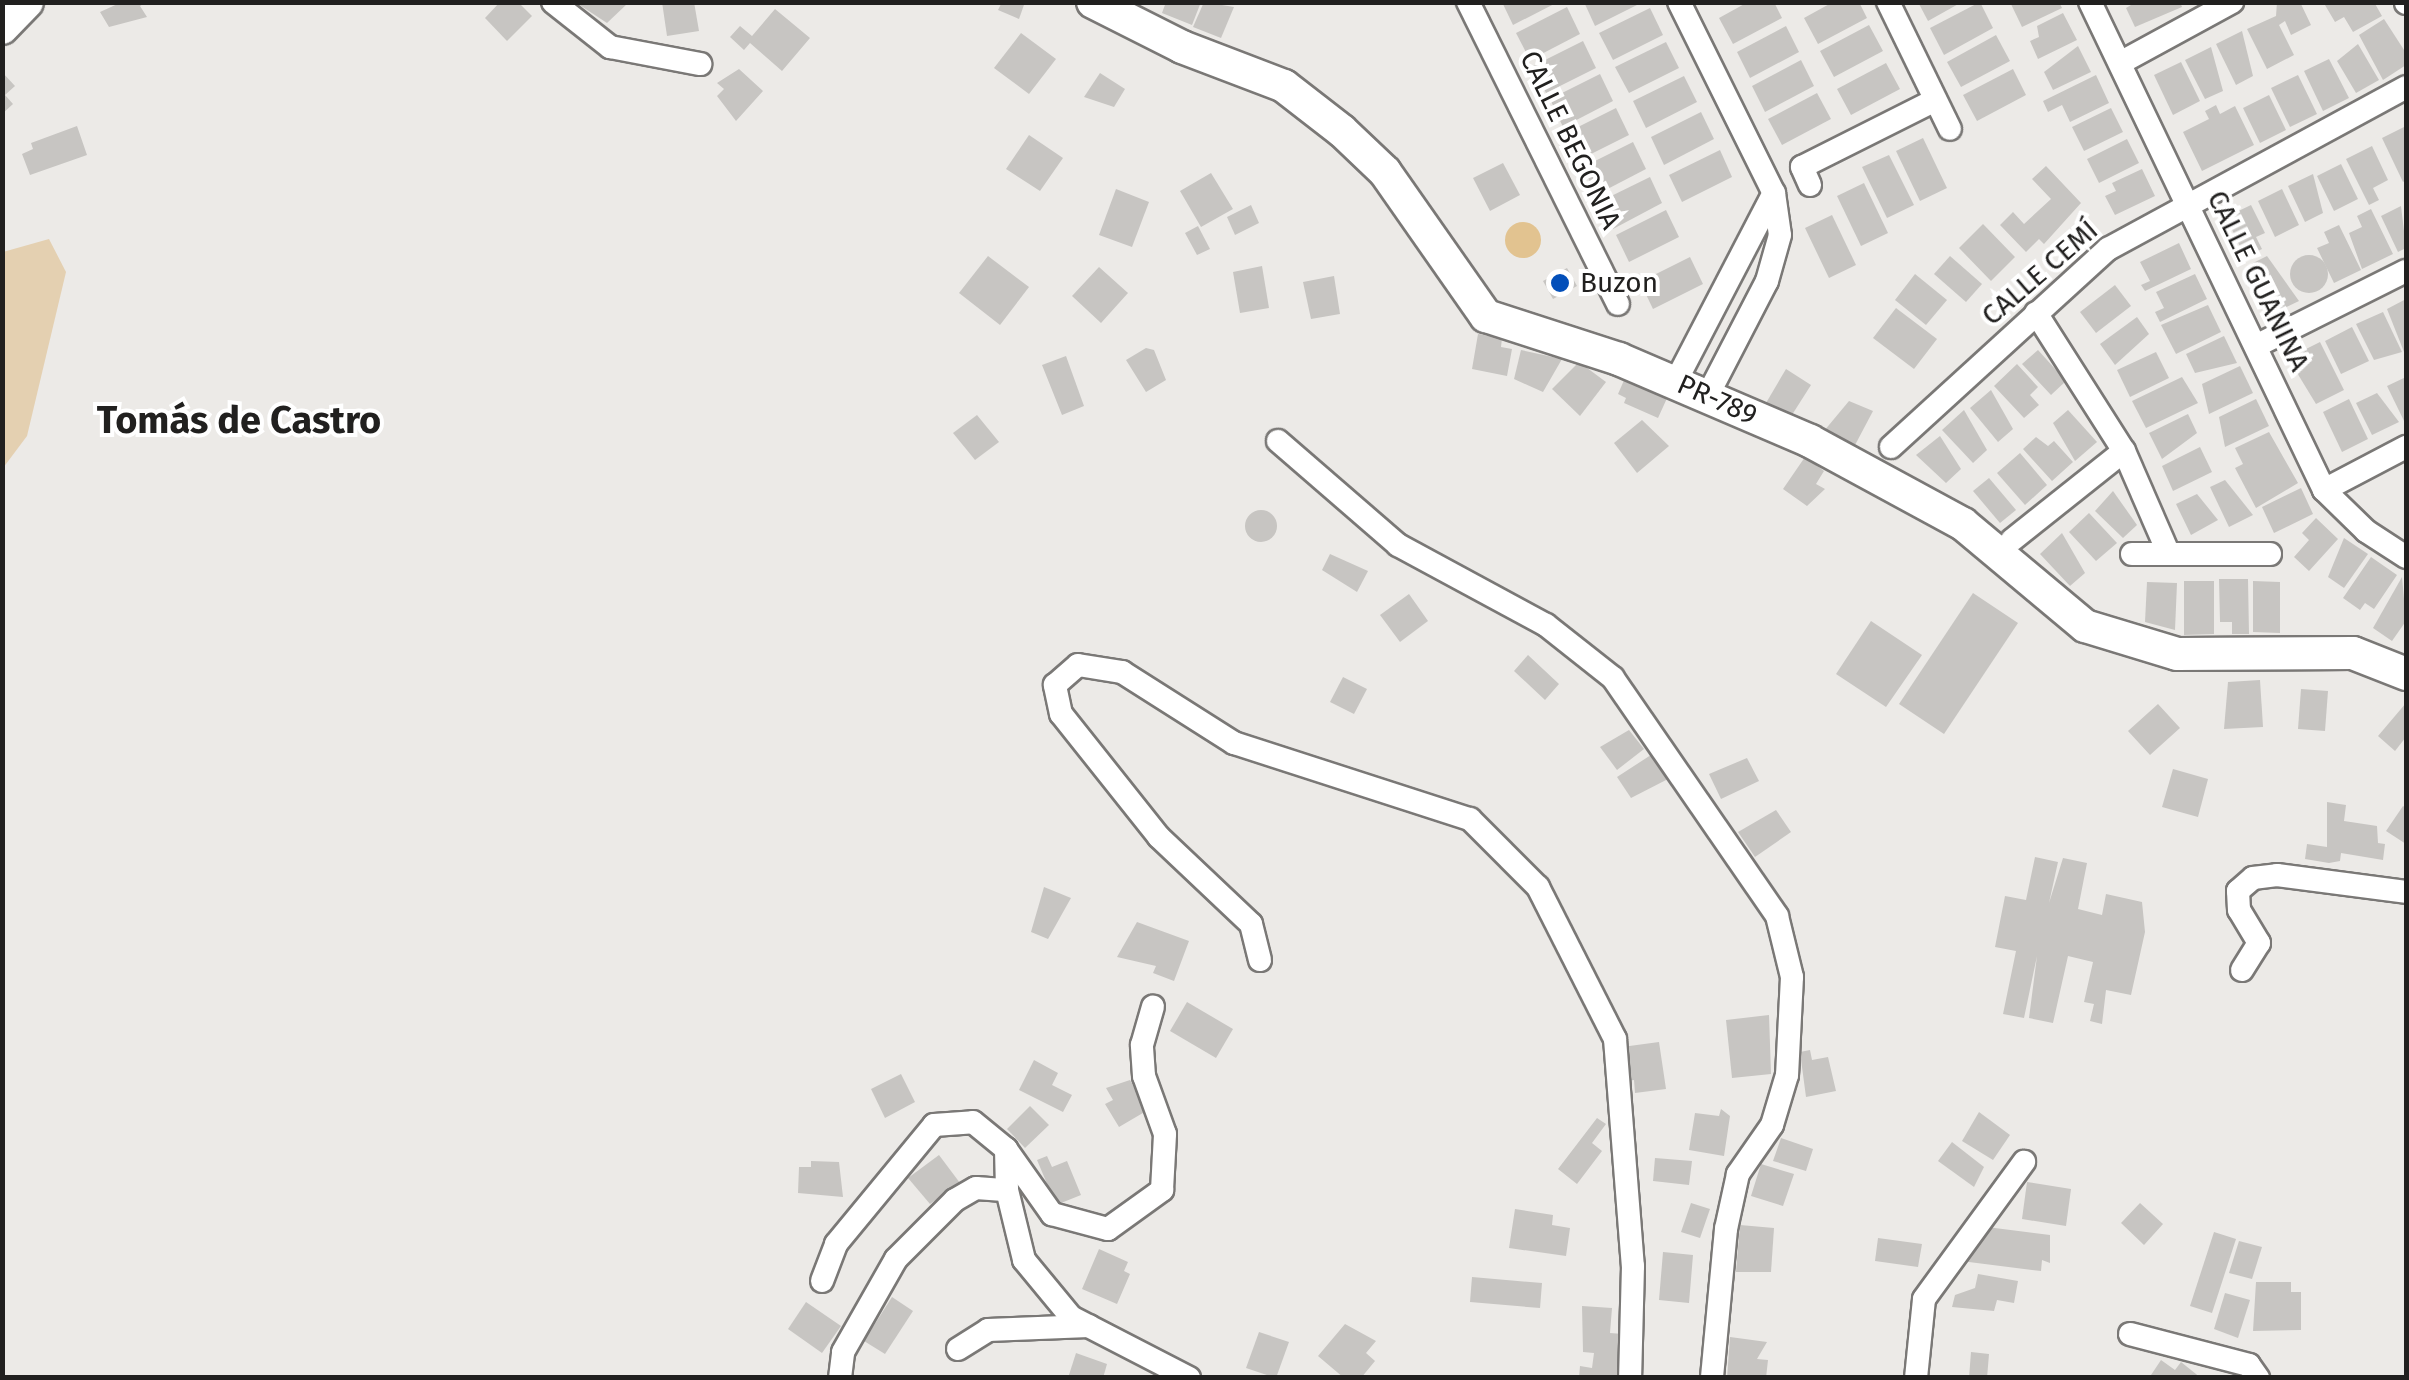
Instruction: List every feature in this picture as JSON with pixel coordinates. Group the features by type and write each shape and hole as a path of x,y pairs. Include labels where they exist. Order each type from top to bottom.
{"street":[{"path":"2,28 27,2"},
{"path":"553,2 610,46 700,64"},
{"name":"PR-789","path":"1093,2 1182,47 1284,86 1329,120 1386,172 1486,316 1676,381 1963,524 2085,626 2177,654 2352,653 2406,674"},
{"name":"CALLE BEGONIA","path":"1468,2 1618,304"},
{"path":"1680,2 1774,193 1780,235 1774,261 1708,395"},
{"path":"1888,2 1950,129"},
{"name":"CALLE GUANINA","path":"2090,2 2258,345 2324,490 2366,531 2406,557"},
{"path":"2120,63 2232,2"},
{"name":"CALLE CEMÍ","path":"1891,446 2108,249 2406,87"},
{"path":"1810,186 1802,167 1936,100"},
{"path":"1676,381 1774,193"},
{"path":"2258,345 2406,271"},
{"path":"2036,313 2124,451 2168,552"},
{"path":"1278,442 1398,545 1546,626 1613,678 1776,916 1792,978 1786,1075 1772,1125 1738,1174 1726,1229 1712,1378"},
{"path":"2324,490 2406,447"},
{"path":"2012,540 2124,451"},
{"path":"2132,554 2270,554"},
{"path":"1260,960 1251,924 1158,837 1061,714 1054,685 1078,665 1122,672 1234,743 1470,819 1538,887 1615,1039 1634,1266 1630,1378"},
{"path":"2242,970 2259,942 2239,910 2238,891 2252,878 2277,875 2406,892"},
{"path":"822,1281 836,1244 934,1126 973,1122 1006,1149 1052,1214 1108,1229 1162,1190 1165,1134 1144,1076 1142,1045 1153,1007"},
{"path":"1006,1149 1007,1190 1024,1260 1071,1317 1189,1378"},
{"path":"1916,1378 1924,1299 2024,1162"},
{"path":"840,1378 843,1352 896,1259 955,1200 976,1188 1007,1190"},
{"path":"958,1349 988,1330 1089,1326"},
{"path":"2130,1334 2248,1366 2258,1378"}],"shaded area":[{"path":"1523,222 1536,227 1541,240 1536,253 1523,258 1510,253 1505,240 1510,227"},
{"path":"49,239 66,272 27,436 3,468 3,252"}],"building":[{"path":"122,2 146,2 140,6 147,17 109,27 100,12"},
{"path":"500,2 518,2 532,16 507,41 485,18"},
{"path":"575,2 624,2 627,4 607,23"},
{"path":"662,2 694,2 699,31 667,36"},
{"path":"1002,2 1025,2 1019,19 998,10"},
{"path":"1166,2 1201,2 1192,25 1162,13"},
{"path":"1204,2 1234,7 1221,38 1193,27"},
{"path":"1502,2 1558,2 1513,25"},
{"path":"1584,2 1643,2 1595,26"},
{"path":"1748,2 1774,2 1782,18 1733,44 1719,18"},
{"path":"1833,2 1859,2 1867,18 1818,44 1804,18"},
{"path":"1918,2 1962,2 1928,21"},
{"path":"1980,2 1993,28 1944,55 1930,28"},
{"path":"2010,2 2059,2 2062,8 2022,27"},
{"path":"2136,2 2180,2 2182,7 2135,27 2126,8"},
{"path":"2277,2 2300,2 2311,25 2291,35 2285,21 2279,25 2294,55 2267,69 2247,29 2276,16"},
{"path":"2374,2 2382,16 2353,32 2344,17 2335,22 2325,5"},
{"path":"1567,7 1580,34 1530,60 1516,33"},
{"path":"1650,8 1663,35 1613,60 1599,33"},
{"path":"775,9 810,38 782,71 750,43 744,50 730,37 740,26 752,36"},
{"path":"2063,13 2077,40 2038,59 2030,41 2039,37 2037,26"},
{"path":"2384,19 2406,53 2406,65 2383,80 2359,35"},
{"path":"1869,25 1883,51 1834,77 1820,51"},
{"path":"1786,26 1799,52 1750,78 1737,52"},
{"path":"2242,31 2253,76 2236,85 2216,44"},
{"path":"1021,33 1056,59 1029,94 994,68"},
{"path":"1996,35 2010,61 1961,87 1947,62"},
{"path":"1583,41 1596,68 1546,93 1533,66"},
{"path":"1666,42 1679,68 1629,93 1615,67"},
{"path":"2358,44 2379,80 2356,93 2337,61"},
{"path":"2078,46 2091,72 2053,90 2044,72"},
{"path":"2211,47 2223,91 2205,99 2185,60"},
{"path":"2329,59 2349,98 2323,111 2304,71"},
{"path":"1801,60 1814,86 1765,112 1752,86"},
{"path":"2181,62 2200,101 2173,115 2154,75"},
{"path":"1886,63 1900,89 1851,115 1837,89"},
{"path":"739,69 763,91 736,121 717,96 724,89 717,83"},
{"path":"2013,69 2026,95 1977,121 1963,95"},
{"path":"2,72 15,86 5,95 13,104 2,114"},
{"path":"1100,73 1125,89 1114,107 1084,97"},
{"path":"1600,74 1613,101 1563,127 1550,99"},
{"path":"2096,75 2109,103 2070,122 2062,105 2048,112 2043,101"},
{"path":"2298,75 2317,114 2290,127 2271,88"},
{"path":"1684,76 1697,102 1646,128 1633,101"},
{"path":"1817,93 1831,119 1782,145 1768,119"},
{"path":"2269,95 2286,130 2260,143 2243,108"},
{"path":"2216,105 2220,114 2235,106 2254,145 2202,171 2183,132 2209,119 2205,111"},
{"path":"1616,108 1629,135 1579,160 1566,133"},
{"path":"2111,108 2123,132 2084,151 2072,127"},
{"path":"1701,112 1714,139 1664,165 1651,137"},
{"path":"77,126 87,155 30,175 22,154 33,149 31,143"},
{"path":"2406,126 2406,180 2403,182 2382,138"},
{"path":"1029,135 1063,158 1040,191 1006,169"},
{"path":"1923,138 1947,188 1920,201 1896,151"},
{"path":"2127,139 2139,163 2099,183 2087,159"},
{"path":"1633,142 1646,169 1596,195 1583,167"},
{"path":"2372,146 2388,180 2373,188 2379,200 2369,205 2346,159"},
{"path":"1720,150 1732,177 1682,202 1669,175"},
{"path":"1889,155 1914,205 1887,218 1862,167"},
{"path":"1503,163 1520,195 1490,211 1473,178"},
{"path":"2341,164 2358,199 2334,211 2317,176"},
{"path":"2046,166 2081,203 2044,244 2039,239 2026,252 2000,225 2013,212 2024,224 2051,199 2032,179"},
{"path":"2142,169 2155,196 2115,215 2105,196 2116,191 2112,183"},
{"path":"1211,173 1233,209 1201,227 1180,191"},
{"path":"2313,174 2323,213 2305,222 2288,186"},
{"path":"1650,177 1662,203 1613,229 1599,202"},
{"path":"1864,183 1888,233 1861,246 1837,196"},
{"path":"1116,189 1149,202 1132,247 1099,235"},
{"path":"2282,189 2299,225 2275,237 2258,201"},
{"path":"1251,205 1259,223 1235,235 1227,217"},
{"path":"2251,205 2265,233 2256,237 2262,249 2245,257 2226,217"},
{"path":"2401,206 2406,248 2398,252 2381,216"},
{"path":"2371,209 2393,254 2362,269 2349,233 2362,227 2357,216"},
{"path":"1666,210 1679,237 1629,262 1616,235"},
{"path":"1832,215 1856,265 1829,278 1805,228"},
{"path":"1983,224 2015,257 1991,281 1959,248"},
{"path":"2339,225 2361,270 2334,283 2317,248 2329,243 2324,232"},
{"path":"1198,226 1210,249 1197,255 1185,233"},
{"path":"2179,243 2191,269 2145,291 2141,285 2150,281 2140,262"},
{"path":"2309,255 2322,261 2328,274 2322,287 2309,293 2296,287 2290,274 2296,261"},
{"path":"988,256 1029,287 1000,325 959,293"},
{"path":"1950,256 1982,284 1966,302 1934,274"},
{"path":"2267,256 2299,301 2274,313 2251,264"},
{"path":"1690,257 1703,284 1653,309 1640,282"},
{"path":"1262,266 1269,308 1240,313 1233,272"},
{"path":"1099,267 1128,293 1101,323 1072,296"},
{"name":"Buzon","path":"1567,268 1577,286 1553,299 1543,281"},
{"path":"1915,274 1947,300 1926,325 1895,300"},
{"path":"2195,274 2207,299 2160,322 2155,312 2164,308 2156,292"},
{"path":"1334,276 1340,314 1311,319 1303,282"},
{"path":"2115,285 2131,306 2096,333 2080,312"},
{"path":"2406,299 2406,357 2387,309"},
{"path":"2208,305 2221,332 2176,354 2161,325"},
{"path":"1896,308 1937,339 1914,369 1873,338"},
{"path":"2383,312 2402,352 2374,360 2356,324"},
{"path":"2137,317 2149,334 2115,365 2100,344"},
{"path":"2352,327 2369,361 2341,374 2325,341"},
{"path":"1478,334 1502,338 1501,347 1512,349 1507,376 1472,369"},
{"path":"2224,336 2237,363 2195,373 2186,354"},
{"path":"2320,342 2344,390 2316,404 2288,358"},
{"path":"1146,348 1154,350 1166,380 1146,392 1126,360"},
{"path":"1521,350 1562,359 1543,392 1514,379"},
{"path":"2038,350 2066,381 2051,395 2022,364"},
{"path":"2156,352 2169,378 2130,397 2117,370"},
{"path":"1066,356 1084,406 1062,415 1042,365"},
{"path":"1579,362 1606,382 1580,416 1552,389"},
{"path":"2017,364 2038,387 2030,395 2039,405 2024,418 1994,386"},
{"path":"2240,366 2253,393 2209,414 2202,384"},
{"path":"1786,369 1811,385 1790,418 1766,403"},
{"path":"2182,377 2198,403 2146,428 2132,401"},
{"path":"2406,377 2406,425 2387,386"},
{"path":"1625,378 1668,396 1658,418 1624,403 1626,398 1618,394"},
{"path":"1991,390 2013,429 1998,442 1970,408"},
{"path":"2377,393 2399,422 2372,435 2356,403"},
{"path":"2256,399 2269,426 2225,447 2219,417"},
{"path":"2349,399 2368,439 2342,452 2323,412"},
{"path":"1849,401 1873,411 1854,447 1824,431"},
{"path":"1964,410 1987,450 1973,463 1942,430"},
{"path":"2068,410 2097,442 2075,461 2053,423"},
{"path":"2188,414 2197,433 2162,459 2149,433"},
{"path":"977,415 999,442 975,460 953,433"},
{"path":"1642,420 1669,446 1637,473 1614,443"},
{"path":"2269,432 2298,483 2256,508 2235,468 2243,464 2235,448"},
{"path":"1940,436 1961,469 1946,483 1916,455"},
{"path":"2036,437 2048,446 2054,441 2073,462 2052,481 2023,449"},
{"path":"2200,447 2212,472 2173,491 2162,466"},
{"path":"2020,453 2047,485 2025,505 1997,473"},
{"path":"1805,457 1824,471 1816,484 1825,489 1807,506 1783,489"},
{"path":"1989,478 2016,510 2000,523 1973,491"},
{"path":"2225,480 2253,515 2229,527 2210,487"},
{"path":"2301,488 2313,514 2274,533 2262,507"},
{"path":"2113,491 2137,525 2123,538 2095,511"},
{"path":"2197,494 2218,520 2191,535 2176,504"},
{"path":"1261,510 1273,514 1277,526 1273,538 1261,542 1249,538 1245,526 1249,514"},
{"path":"2089,513 2117,543 2096,561 2069,532"},
{"path":"2316,518 2338,539 2309,571 2294,557 2309,540 2302,533"},
{"path":"2062,533 2085,573 2070,586 2040,554"},
{"path":"2344,538 2368,554 2344,588 2328,577"},
{"path":"1330,554 1368,571 1357,592 1322,570"},
{"path":"2371,557 2397,575 2374,609 2365,603 2360,610 2343,598"},
{"path":"2402,577 2406,621 2392,641 2373,628"},
{"path":"2219,579 2248,579 2249,634 2232,634 2232,622 2220,622"},
{"path":"2184,581 2214,581 2214,634 2184,635"},
{"path":"2253,581 2280,582 2280,633 2253,632"},
{"path":"2147,582 2177,583 2175,630 2145,622"},
{"path":"1973,593 2018,623 1944,734 1899,704"},
{"path":"1409,594 1428,621 1400,642 1380,615"},
{"path":"1871,621 1922,655 1886,707 1836,674"},
{"path":"1528,655 1559,684 1545,700 1514,671"},
{"path":"1343,677 1367,689 1354,714 1330,702"},
{"path":"2260,680 2263,727 2224,729 2228,682"},
{"path":"2301,689 2328,691 2325,731 2298,729"},
{"path":"2406,703 2406,737 2395,751 2378,736"},
{"path":"2158,704 2180,728 2150,755 2128,731"},
{"path":"1629,730 1644,749 1617,770 1600,747"},
{"path":"1654,753 1668,779 1631,798 1617,777"},
{"path":"1747,758 1759,781 1721,799 1709,774"},
{"path":"2173,769 2208,779 2198,817 2162,807"},
{"path":"2327,802 2346,805 2344,821 2377,826 2378,843 2385,844 2383,860 2341,853 2340,861 2329,863 2305,859 2307,844 2327,847"},
{"path":"2403,806 2406,808 2406,844 2386,831"},
{"path":"1776,810 1791,832 1755,857 1738,832"},
{"path":"2035,857 2058,862 2049,903 2063,858 2087,863 2078,909 2102,915 2106,894 2142,902 2145,932 2131,995 2106,990 2102,1024 2090,1021 2094,1004 2084,1002 2093,962 2068,956 2053,1023 2029,1018 2037,956 2024,1018 2003,1014 2016,951 1995,947 2005,896 2026,900"},
{"path":"1044,887 1071,898 1048,939 1031,932"},
{"path":"1137,922 1189,941 1174,981 1153,973 1156,966 1117,957"},
{"path":"1187,1002 1233,1029 1216,1058 1170,1031"},
{"path":"1769,1015 1771,1074 1732,1078 1726,1020"},
{"path":"1659,1042 1666,1089 1635,1093 1634,1080 1620,1082 1622,1047"},
{"path":"1810,1050 1812,1060 1828,1057 1836,1091 1806,1097 1800,1052"},
{"path":"1034,1060 1058,1073 1052,1085 1072,1095 1063,1112 1019,1090"},
{"path":"901,1074 915,1102 885,1118 871,1089"},
{"path":"1130,1080 1148,1110 1119,1127 1105,1104 1113,1100 1106,1088"},
{"path":"1030,1106 1049,1125 1025,1148 1007,1129"},
{"path":"1721,1109 1730,1116 1724,1156 1689,1150 1695,1113 1719,1116"},
{"path":"1979,1112 2010,1135 1993,1160 1962,1141"},
{"path":"1597,1118 1606,1124 1592,1143 1602,1151 1577,1184 1558,1169"},
{"path":"1781,1138 1813,1149 1806,1171 1773,1161"},
{"path":"1952,1142 1984,1167 1974,1187 1938,1161"},
{"path":"939,1155 960,1183 930,1204 908,1178"},
{"path":"1047,1156 1052,1167 1067,1161 1081,1195 1056,1205 1037,1160"},
{"path":"1655,1158 1692,1161 1689,1185 1653,1181"},
{"path":"811,1161 839,1162 843,1197 798,1193 799,1167 811,1167"},
{"path":"1761,1164 1794,1174 1783,1206 1751,1196"},
{"path":"2027,1182 2071,1189 2066,1226 2022,1219"},
{"path":"1691,1203 1710,1209 1700,1238 1681,1232"},
{"path":"2140,1203 2163,1224 2144,1245 2121,1223"},
{"path":"1515,1209 1553,1215 1552,1225 1570,1228 1566,1256 1509,1248"},
{"path":"1740,1225 1774,1228 1771,1272 1736,1272"},
{"path":"1987,1227 2050,1235 2050,1263 2042,1260 2041,1271 1961,1261"},
{"path":"2214,1232 2236,1239 2212,1313 2190,1306"},
{"path":"1878,1238 1922,1244 1918,1267 1875,1261"},
{"path":"2239,1241 2262,1247 2252,1279 2229,1273"},
{"path":"1099,1249 1128,1262 1124,1271 1130,1274 1117,1304 1082,1289"},
{"path":"1663,1252 1693,1255 1689,1303 1659,1300"},
{"path":"1978,1274 2018,1281 2014,1303 1997,1300 1994,1311 1952,1307 1955,1295 1975,1288"},
{"path":"1472,1277 1542,1283 1540,1308 1470,1302"},
{"path":"2256,1282 2291,1282 2291,1292 2301,1292 2301,1330 2253,1331"},
{"path":"2225,1293 2250,1300 2238,1338 2214,1329"},
{"path":"892,1297 913,1311 885,1354 864,1341"},
{"path":"806,1302 841,1326 822,1353 788,1329"},
{"path":"1582,1306 1612,1308 1610,1333 1623,1334 1619,1378 1579,1378 1580,1366 1592,1368 1594,1353 1583,1352"},
{"path":"1345,1324 1376,1341 1366,1353 1375,1361 1361,1378 1344,1378 1318,1356"},
{"path":"1259,1332 1289,1342 1276,1378 1246,1368"},
{"path":"1730,1337 1767,1342 1757,1359 1768,1360 1766,1378 1727,1378"},
{"path":"1971,1352 1989,1354 1987,1378 1969,1378"},
{"path":"1076,1353 1107,1364 1103,1378 1068,1378"},
{"path":"2161,1360 2175,1370 2181,1362 2201,1378 2149,1378"}],"place":[{"name":"Buzon","path":"1560,283"}],"district":[{"name":"Tomás de Castro","path":"239,421"}]}
